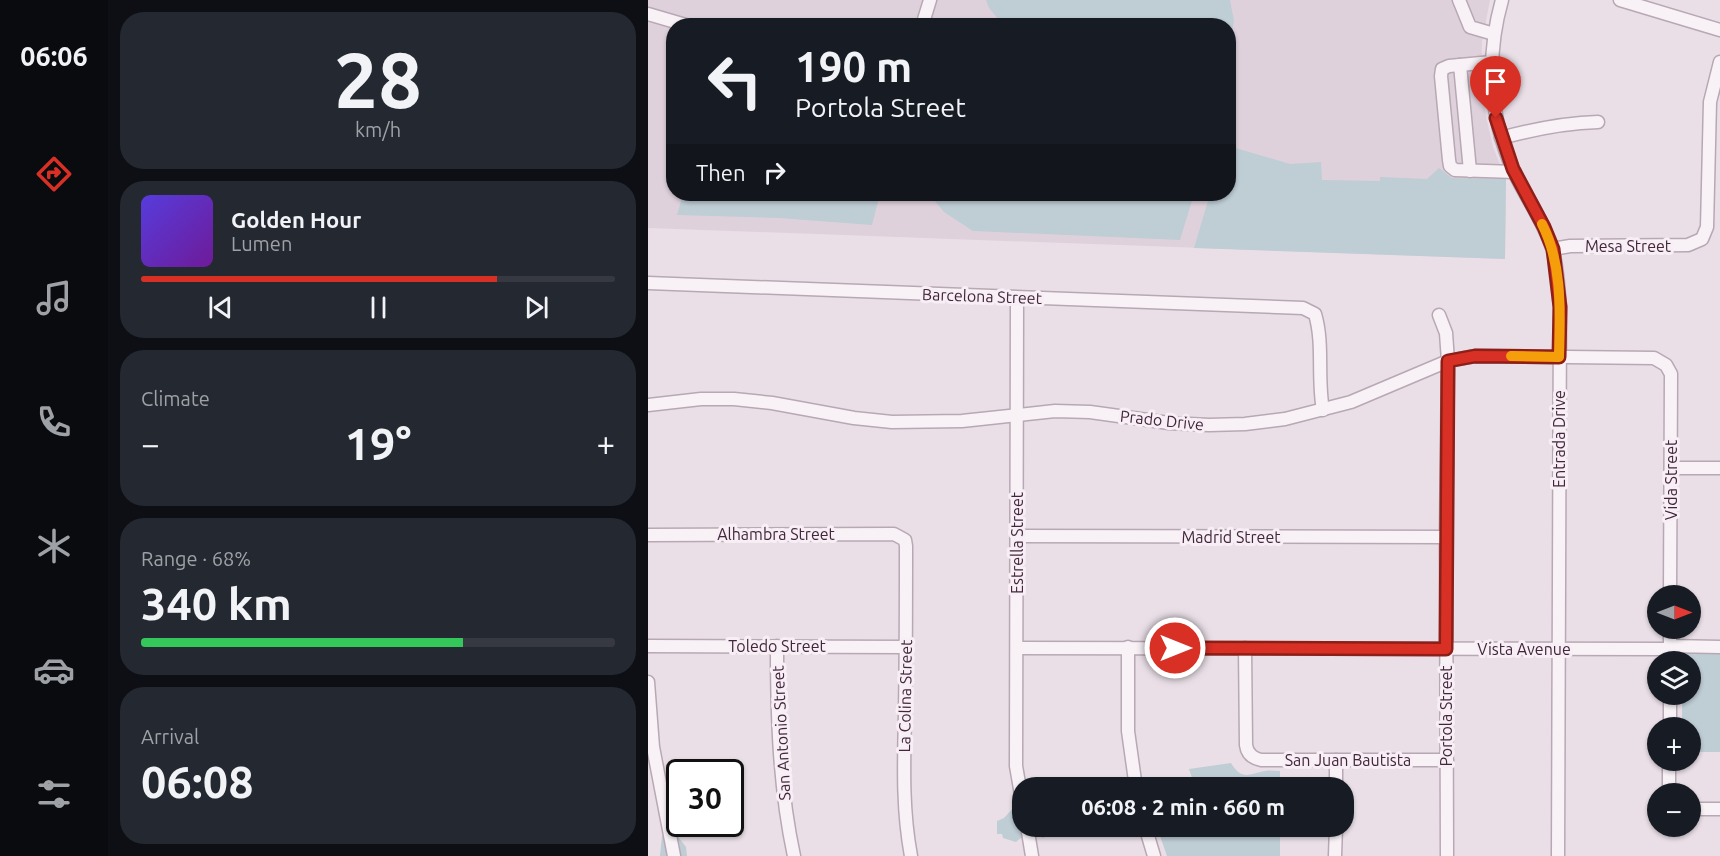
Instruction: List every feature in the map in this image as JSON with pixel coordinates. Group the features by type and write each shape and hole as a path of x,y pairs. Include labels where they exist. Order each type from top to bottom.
{"street":[{"path":"924,18 930,0"},
{"path":"1459,0 1470,27 1494,34"},
{"path":"1464,14 1466,0"},
{"name":"Entrada Drive","path":"1502,0 1494,34 1492,92 1502,138 1515,172 1553,249 1560,307 1558,856"},
{"path":"1621,0 1720,30"},
{"path":"648,14 666,19"},
{"path":"1492,62 1447,66 1441,72 1450,166 1455,170 1515,172"},
{"name":"Mesa Street","path":"1553,249 1570,246 1688,245 1702,239 1707,227 1710,102 1720,62"},
{"path":"1460,65 1470,171"},
{"path":"1502,138 1542,127 1598,122"},
{"name":"Barcelona Street","path":"648,283 1303,308 1315,314 1318,325 1319,389 1323,410"},
{"name":"Estrella Street","path":"1017,298 1016,766 1018,777"},
{"name":"Portola Street","path":"1439,315 1446,333 1448,361 1447,856"},
{"name":"Prado Drive","path":"648,405 701,399 734,399 891,422 962,421 1055,411 1090,412 1169,423 1245,424 1285,419 1352,402 1448,361 1475,356 1654,358 1666,365"},
{"name":"Vida Street","path":"1666,365 1671,374 1670,585"},
{"path":"1671,468 1720,468"},
{"name":"Alhambra Street","path":"648,534 888,534 903,537"},
{"name":"Madrid Street","path":"1017,536 1446,537"},
{"name":"La Colina Street","path":"903,537 906,546 903,782 911,856"},
{"name":"Toledo Street","path":"648,646 906,647"},
{"name":"San Antonio Street","path":"777,646 779,759 794,856"},
{"path":"1128,647 1129,739 1134,777"},
{"name":"Vista Avenue","path":"1680,651 1720,647"},
{"name":"Vista Avenue","path":"1017,648 1559,648 1647,651"},
{"name":"San Juan Bautista","path":"1245,648 1245,740 1246,749 1250,755 1260,760 1447,760"},
{"path":"648,682 653,747 674,856"},
{"path":"1336,760 1336,777"},
{"path":"1701,809 1720,809"},
{"path":"1029,837 1032,855"},
{"path":"1148,837 1154,856"},
{"path":"1335,837 1335,856"}],"shaded area":[{"path":"648,0 1490,0 1482,42 1481,80 1493,147 1506,179 1505,259 648,228"},
{"path":"986,0 1230,0 1233,18 997,18"},
{"path":"1236,148 1290,164 1321,162 1322,180 1380,181 1380,177 1427,179 1439,168 1452,178 1506,179 1505,259 1194,248 1208,201 1236,201"},
{"path":"681,201 878,201 872,225 779,218 677,215"},
{"path":"935,201 1192,201 1180,240 973,231 944,212"},
{"path":"1701,652 1720,652 1720,752 1701,752 1701,717 1682,717 1682,705 1701,705"},
{"path":"1231,763 1242,774 1280,771 1280,777 1192,777 1189,769"},
{"path":"1012,809 1012,837 1023,837 1016,842 1003,838 1002,834 997,834 997,821 1004,818"},
{"path":"662,836 678,837 686,847 687,856 660,856"},
{"path":"1160,837 1280,837 1280,856 1167,856"}],"slow traffic":[{"path":"1511,356 1559,357 1560,307 1557,274 1553,249 1542,224"}],"route":[{"path":"1175,648 1446,649 1448,361 1475,356 1559,357 1560,307 1553,249 1513,169 1496,118"}]}
